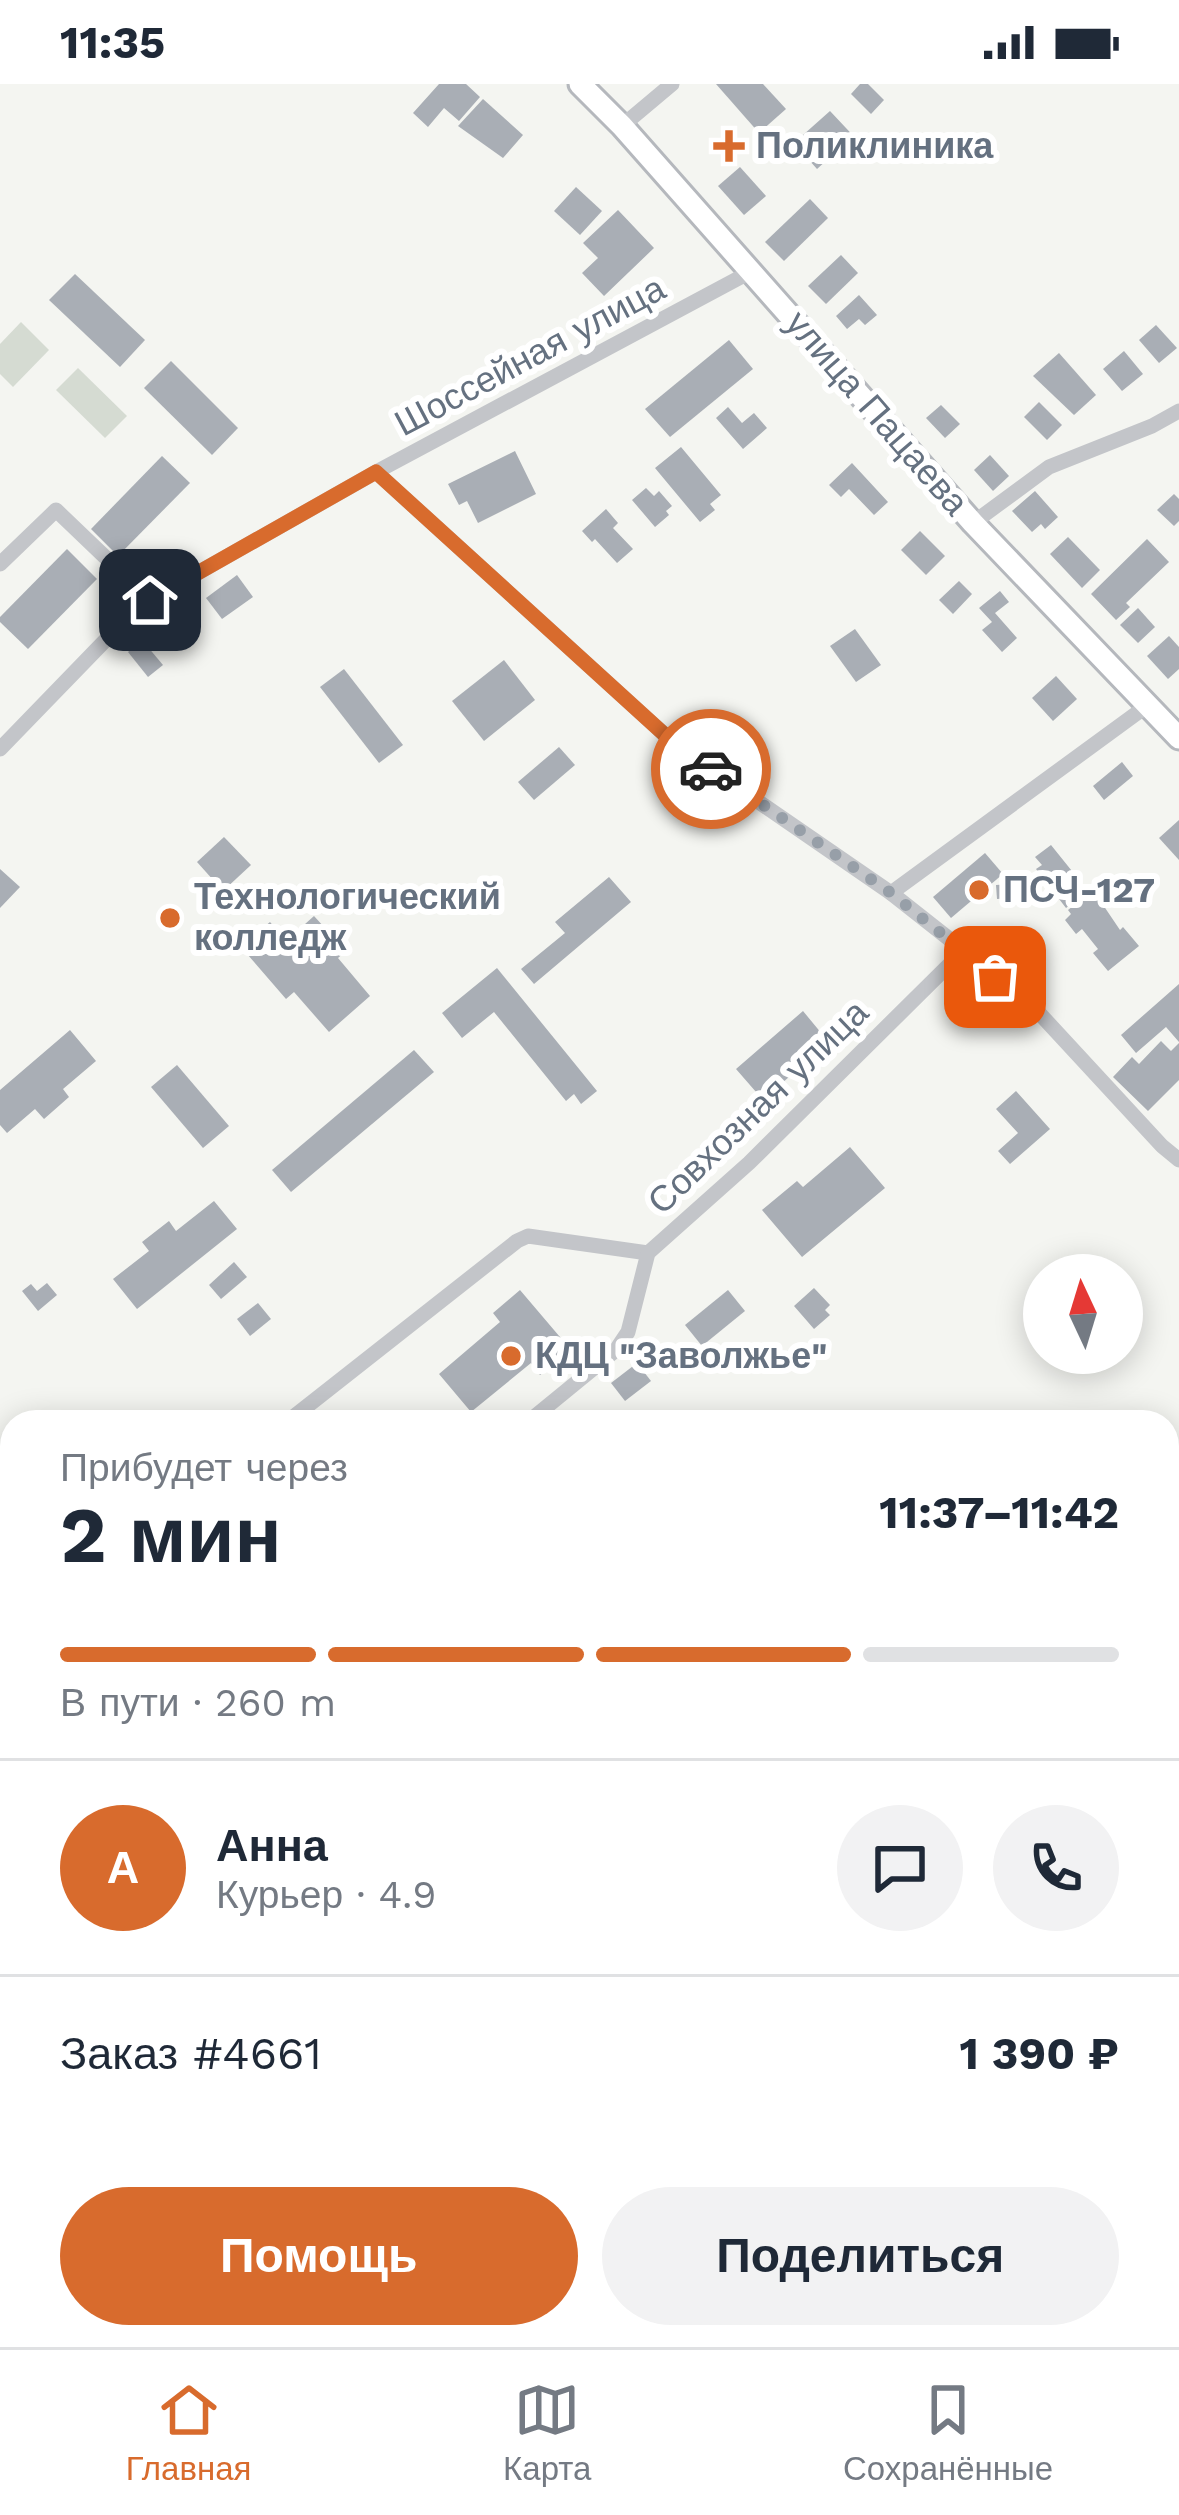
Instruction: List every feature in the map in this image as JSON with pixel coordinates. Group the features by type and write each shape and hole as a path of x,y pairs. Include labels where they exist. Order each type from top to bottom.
{"street":[{"name":"улица Пацаева","path":"580,84 974,523 1179,738"},
{"path":"622,127 673,84"},
{"name":"Шоссейная улица","path":"0,749 150,600 376,472 752,271"},
{"path":"974,523 1049,467 1179,411"},
{"path":"376,472 676,745 891,893 1028,1001 1179,1160"},
{"path":"0,564 56,510 150,600"},
{"path":"891,893 1148,705"},
{"name":"Совхозная улица","path":"543,1410 616,1350 628,1332 648,1253 749,1163 962,953"},
{"path":"302,1410 517,1240 528,1236 648,1253"}],"shaded area":[{"path":"21,322 49,350 13,387 0,374 0,344"},
{"path":"78,368 127,416 105,438 56,390"}],"building":[{"path":"439,84 466,84 480,97 459,121 444,108 428,127 413,113"},
{"path":"716,84 763,84 786,109 759,133"},
{"path":"860,84 868,84 884,100 871,114 851,94"},
{"path":"483,99 523,135 503,158 458,126"},
{"path":"830,111 861,144 846,157 839,149 817,169 794,143"},
{"path":"740,167 766,196 744,215 718,186"},
{"path":"576,187 602,211 580,235 554,211"},
{"path":"810,199 828,218 784,261 765,242"},
{"path":"618,210 654,248 604,296 582,273 598,258 583,243"},
{"path":"841,255 858,273 826,304 808,286"},
{"path":"75,274 145,340 120,367 49,300"},
{"path":"859,295 877,315 865,325 859,319 847,329 836,316"},
{"path":"1156,325 1177,348 1159,363 1139,340"},
{"path":"729,340 753,369 670,437 645,409"},
{"path":"1124,351 1143,374 1122,391 1103,369"},
{"path":"1059,353 1096,395 1074,415 1033,376"},
{"path":"171,361 238,428 212,455 144,388"},
{"path":"1039,402 1062,425 1047,440 1024,417"},
{"path":"941,405 960,424 945,438 926,418"},
{"path":"728,407 742,423 754,413 767,428 743,449 716,418"},
{"path":"681,447 721,495 710,504 715,510 700,522 655,468"},
{"path":"515,451 536,494 478,523 467,501 459,505 448,484"},
{"path":"990,455 1009,476 993,491 974,470"},
{"path":"162,456 190,483 118,556 91,529"},
{"path":"852,463 888,502 874,515 849,489 841,497 829,485"},
{"path":"646,488 654,496 659,491 672,506 655,527 632,500"},
{"path":"1035,491 1058,517 1045,529 1041,524 1032,532 1012,511"},
{"path":"1174,494 1179,499 1179,521 1174,526 1157,510"},
{"path":"606,509 618,523 613,528 633,549 617,563 582,531"},
{"path":"920,531 945,556 926,575 901,550"},
{"path":"1068,537 1100,570 1082,588 1050,554"},
{"path":"1147,539 1169,562 1126,603 1130,607 1116,620 1091,594"},
{"path":"67,549 97,579 28,649 0,617"},
{"path":"237,575 253,597 222,619 206,598"},
{"path":"959,581 972,594 953,614 939,600"},
{"path":"1000,591 1009,602 995,613 1017,638 1002,652 982,630 992,622 979,608"},
{"path":"1138,608 1155,627 1138,643 1120,625"},
{"path":"188,609 199,625 171,644 160,629"},
{"path":"855,629 881,665 856,682 830,646"},
{"path":"1169,636 1179,647 1179,669 1168,679 1147,656"},
{"path":"142,640 163,665 148,677 128,652"},
{"path":"504,660 535,700 484,741 452,701"},
{"path":"344,669 403,745 379,763 320,687"},
{"path":"1056,676 1077,699 1053,721 1032,698"},
{"path":"559,747 575,765 534,800 518,782"},
{"path":"1122,762 1133,776 1104,800 1093,786"},
{"path":"1179,820 1179,860 1159,838"},
{"path":"224,837 251,865 223,891 197,862"},
{"path":"1051,845 1088,891 1066,908 1036,869 1042,865 1035,857"},
{"path":"985,853 1003,874 951,918 933,897"},
{"path":"0,869 20,887 0,908"},
{"path":"609,877 631,902 534,984 521,969 565,933 555,922"},
{"path":"1025,883 1026,897 997,899 996,885"},
{"path":"1095,893 1120,930 1123,927 1139,946 1108,971 1082,929 1076,934 1065,920 1071,914 1068,910"},
{"path":"314,916 346,951 338,958 370,996 329,1032 294,992 286,999 241,947 270,922 286,941"},
{"path":"497,968 597,1091 581,1104 574,1094 566,1101 494,1012 462,1038 442,1013"},
{"path":"1179,984 1179,1042 1166,1027 1136,1053 1121,1035"},
{"path":"803,1011 822,1034 815,1040 827,1054 812,1067 807,1061 763,1100 736,1069"},
{"path":"70,1030 96,1061 63,1089 69,1097 44,1119 35,1109 7,1133 0,1125 0,1090"},
{"path":"1161,1041 1171,1051 1179,1043 1179,1080 1148,1111 1113,1077 1132,1057 1139,1064"},
{"path":"414,1050 434,1072 291,1192 272,1170"},
{"path":"177,1065 229,1126 203,1148 151,1087"},
{"path":"1016,1091 1050,1129 1010,1164 998,1151 1018,1133 996,1109"},
{"path":"850,1147 885,1188 802,1257 762,1210 797,1181 803,1187"},
{"path":"214,1201 237,1229 137,1309 113,1279 149,1251 142,1242 169,1221 176,1231"},
{"path":"234,1262 247,1277 221,1299 209,1285"},
{"path":"47,1283 57,1295 38,1311 22,1291 31,1284 37,1291"},
{"path":"814,1288 830,1305 825,1310 830,1315 814,1329 794,1306"},
{"name":"КДЦ \"Заволжье\"","path":"520,1290 571,1350 540,1375 531,1363 469,1410 439,1374 500,1322 493,1313"},
{"path":"728,1290 745,1311 702,1346 685,1325"},
{"path":"258,1303 271,1319 250,1336 237,1319"},
{"path":"637,1363 651,1381 625,1401 611,1383"}],"way so far":[{"path":"711,769 891,893 995,977"}],"place":[{"name":"Поликлиника","path":"729,146"},
{"name":"ПСЧ-127","path":"979,890"},
{"name":"Технологический колледж","path":"170,918"},
{"name":"КДЦ \"Заволжье\"","path":"511,1356"}],"route":[{"path":"150,600 376,472 676,745 711,769"}]}
